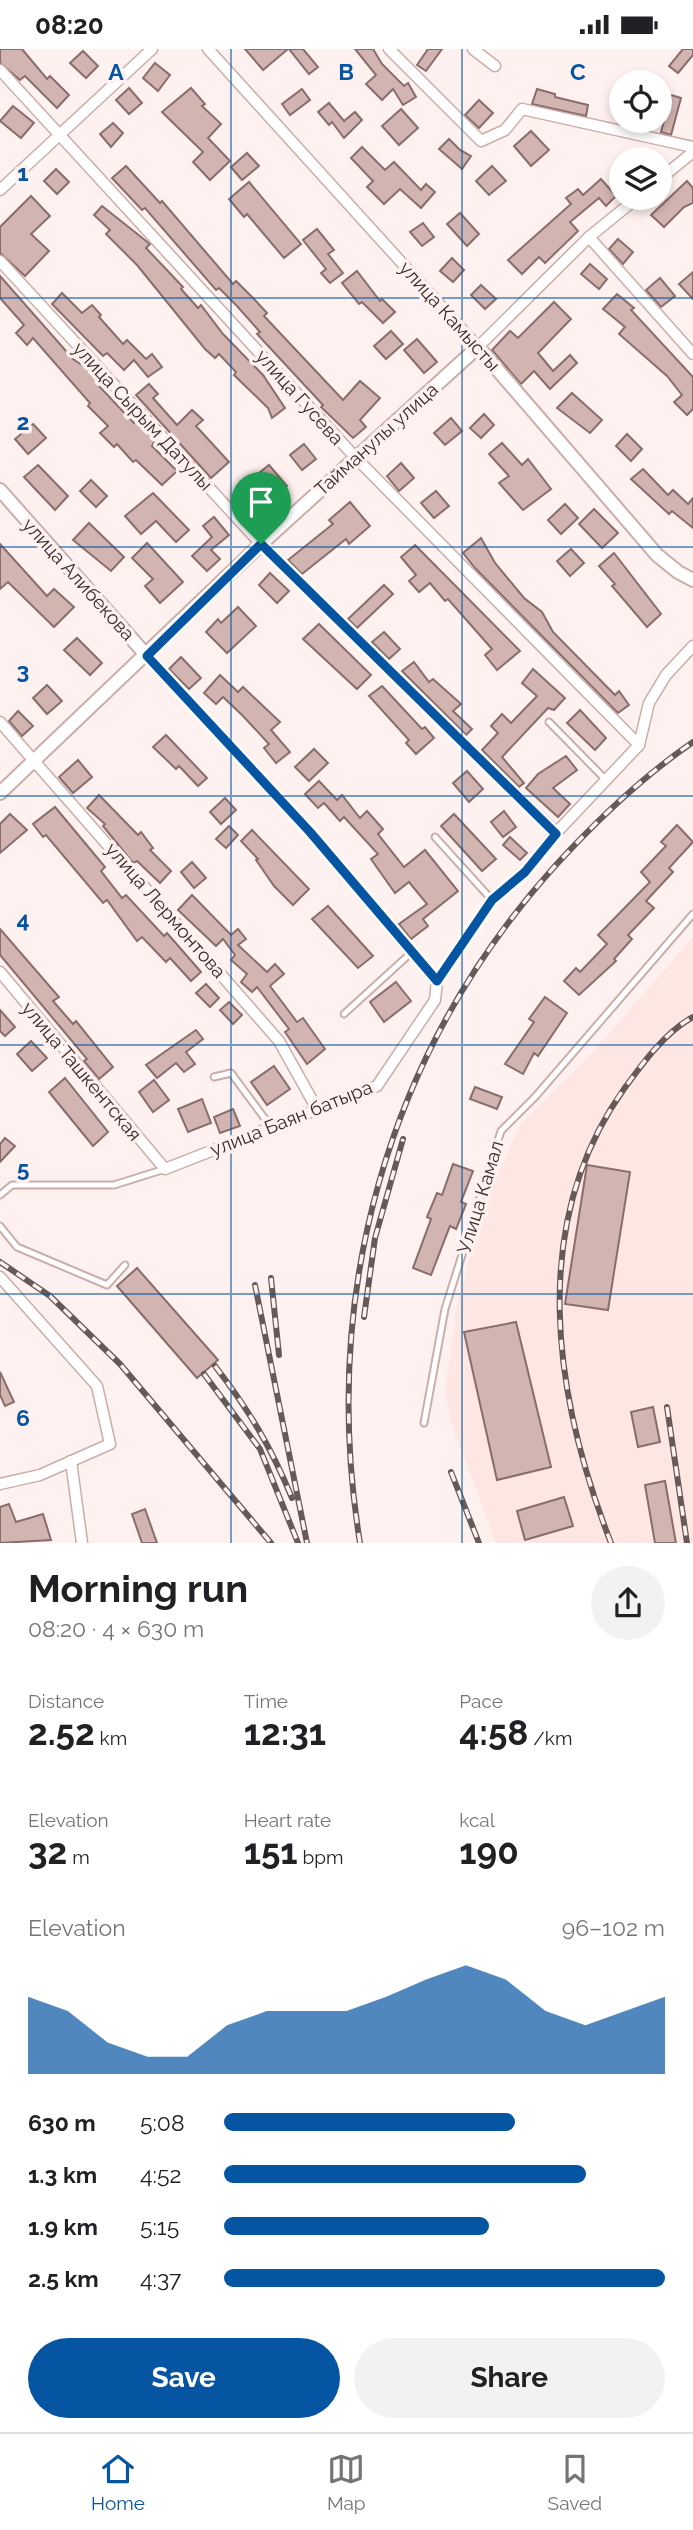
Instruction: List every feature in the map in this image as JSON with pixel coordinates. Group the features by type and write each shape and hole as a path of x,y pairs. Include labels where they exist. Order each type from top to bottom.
{"street":[{"path":"0,190 152,49"},
{"name":"улица Камысты","path":"208,49 478,347 657,555 677,572 693,580"},
{"path":"389,49 481,141 505,130 522,109 693,149"},
{"path":"473,49 495,66"},
{"name":"улица Гусева","path":"0,70 355,457 639,745"},
{"path":"672,168 693,149"},
{"path":"478,347 589,237 622,210"},
{"path":"589,237 693,354"},
{"name":"улица Сырым Датулы","path":"0,261 261,544 556,834"},
{"name":"Тайманулы улица","path":"0,793 147,656 261,544 478,347"},
{"name":"улица Алибекова","path":"0,490 147,656 310,832 437,981"},
{"name":"улица Баян батыра","path":"164,1169 377,1086 435,1000 437,981 492,900 525,872 556,834 639,745 649,703 666,675 693,646"},
{"name":"улица Лермонтова","path":"0,722 279,1041 317,1109"},
{"name":"улица Ташкентская","path":"0,972 164,1169"},
{"path":"0,1277 97,1385 110,1444 40,1475 0,1484"},
{"path":"71,1461 82,1543"}],"lane":[{"path":"549,722 606,780"},
{"path":"435,837 492,900"},
{"name":"Улица Камал","path":"424,1423 445,1309 501,1131 535,1097 693,914"},
{"path":"344,1014 412,952"},
{"path":"214,1077 231,1073 271,1127"},
{"path":"0,1195 12,1185 114,1185 164,1169"},
{"path":"0,1226 17,1247 107,1285 125,1265"}],"shaded area":[{"path":"693,937 693,1543 496,1543 451,1422 445,1390 457,1305 479,1226 521,1123 591,1054"}],"building":[{"path":"0,49 22,49 47,79 50,76 69,95 57,108 25,76 20,80 0,63"},
{"path":"245,49 288,49 263,70"},
{"path":"289,49 303,49 318,67 309,74"},
{"path":"355,49 373,49 382,64 404,86 408,83 416,97 403,105 393,89 382,100 366,84 376,75"},
{"path":"428,49 442,49 426,71 417,65"},
{"path":"683,49 693,49 693,55 678,73 669,66"},
{"path":"83,51 98,66 86,78 70,63"},
{"path":"155,63 170,75 158,91 143,78"},
{"path":"129,88 142,103 129,114 116,100"},
{"path":"191,88 205,104 202,106 221,124 208,138 230,161 210,180 193,162 203,152 162,112"},
{"path":"302,89 310,100 290,115 282,104"},
{"path":"537,89 555,94 555,97 588,105 586,116 532,104"},
{"path":"672,95 681,98 672,131"},
{"path":"479,100 493,113 479,128 465,115"},
{"path":"329,103 344,121 355,112 362,120 344,138 332,122 329,125 318,112"},
{"path":"13,106 34,123 21,138 0,121"},
{"path":"401,109 418,128 399,145 382,126"},
{"path":"113,123 123,133 111,147 100,134"},
{"path":"531,131 549,150 531,166 514,146"},
{"path":"449,139 471,156 462,169 439,149"},
{"path":"362,147 385,170 394,162 421,190 426,184 435,192 421,208 400,189 384,204 367,187 373,181 351,158"},
{"path":"247,153 259,166 242,180 231,167"},
{"path":"126,166 160,203 162,201 233,284 236,281 267,313 264,316 343,400 360,381 380,398 360,420 366,427 353,438 321,407 323,405 257,334 260,332 237,306 219,288 216,290 145,208 142,210 112,178"},
{"path":"492,166 506,181 489,195 476,181"},
{"path":"56,169 69,182 57,194 44,181"},
{"path":"601,179 609,188 609,203 606,206 599,198 570,222 578,231 545,263 539,257 522,274 508,260 571,204 566,198 578,189 583,195"},
{"path":"687,181 693,188 693,203 684,207 664,227 651,215 656,210 672,210 672,195"},
{"path":"249,182 301,244 284,258 247,214 244,217 229,199"},
{"path":"31,196 50,216 31,234 49,251 25,276 0,253 0,227"},
{"path":"102,206 150,244 146,248 183,287 181,289 198,308 201,305 223,334 263,375 285,408 272,418 268,408 234,375 236,372 219,354 215,358 205,349 137,265 106,234 110,230 94,215"},
{"path":"460,213 479,234 467,246 447,224"},
{"path":"423,223 434,237 422,246 410,232"},
{"path":"317,229 334,250 328,254 343,273 330,283 321,273 326,269 303,240"},
{"path":"618,239 633,252 623,264 609,249"},
{"path":"452,258 464,270 453,282 440,271"},
{"path":"590,264 607,279 599,289 581,274"},
{"path":"357,271 380,301 382,299 395,312 383,323 362,302 359,304 342,283"},
{"path":"693,272 693,299 679,284"},
{"path":"0,276 73,359 88,369 101,383 98,385 134,423 137,420 155,440 152,446 177,471 162,485 136,460 133,462 117,444 114,447 100,433 108,426 88,406 90,403 33,338 27,345 16,333 24,325 0,298"},
{"path":"660,278 675,296 661,307 646,290"},
{"path":"481,285 496,299 485,309 471,295"},
{"path":"62,293 82,313 92,305 123,344 127,340 146,359 152,354 162,367 148,377 134,360 124,370 107,353 103,356 52,304"},
{"path":"617,294 634,308 631,310 693,377 693,409 687,415 674,402 682,395 667,376 619,334 625,327 603,309"},
{"path":"554,302 571,319 538,353 553,371 570,355 577,363 550,389 534,371 521,384 492,350 510,331 518,338"},
{"path":"391,331 403,344 386,359 374,346"},
{"path":"417,339 437,362 424,373 404,350"},
{"path":"149,384 158,394 153,398 177,425 192,410 203,420 196,426 229,462 211,478 136,395"},
{"path":"572,393 602,420 590,433 557,408"},
{"path":"484,414 494,425 481,438 470,428"},
{"path":"451,418 462,431 445,445 434,433"},
{"path":"33,424 46,438 28,454 15,439"},
{"path":"627,434 642,449 631,461 616,446"},
{"path":"502,443 522,465 528,459 551,489 523,510 499,483 509,476 489,454"},
{"path":"304,444 316,459 302,470 290,455"},
{"path":"401,463 414,478 399,491 387,476"},
{"path":"38,465 68,496 55,510 24,477"},
{"path":"269,465 287,486 263,505 268,509 253,524 239,510 262,487 254,477"},
{"path":"643,469 668,495 673,490 688,504 693,498 693,528 672,511 669,514 631,479"},
{"path":"91,480 107,496 96,507 80,491"},
{"path":"436,491 449,506 434,518 421,503"},
{"path":"153,493 189,530 176,542 156,521 141,534 125,516"},
{"path":"350,502 370,526 349,544 346,539 302,574 288,560 333,524 329,520"},
{"path":"565,504 578,518 561,534 548,520"},
{"path":"594,509 618,533 602,548 579,524"},
{"path":"214,517 229,535 211,550 220,559 207,571 192,556 212,537 203,526"},
{"path":"89,523 124,557 111,571 73,540"},
{"path":"481,538 495,563 524,598 542,612 553,632 615,695 619,691 629,705 618,713 475,568 463,553"},
{"path":"147,543 183,582 160,603 145,586 153,579 132,558"},
{"path":"0,544 47,596 54,589 74,607 54,627 8,582 0,589"},
{"path":"415,545 520,651 497,670 485,655 492,649 448,599 445,601 430,583 419,592 409,581 416,575 401,557"},
{"path":"571,549 584,563 570,576 557,561"},
{"path":"614,553 661,614 647,627 612,586 615,584 599,566"},
{"path":"270,573 289,591 277,603 259,585"},
{"path":"384,585 393,594 357,628 348,619"},
{"path":"238,607 256,626 227,653 206,632 218,619 221,623"},
{"path":"319,624 371,675 357,689 303,639"},
{"path":"384,632 400,649 389,659 372,642"},
{"path":"77,638 102,663 90,675 64,650"},
{"path":"181,657 201,678 189,689 169,669"},
{"path":"414,662 429,682 433,679 461,704 453,711 472,729 466,735 402,671"},
{"path":"533,669 565,698 554,710 548,708 502,757 524,783 519,787 482,750 498,733 491,726 502,714 511,723 537,696 522,683"},
{"path":"220,675 238,692 243,687 280,722 271,730 290,752 276,763 264,748 269,744 243,716 223,697 216,704 204,693"},
{"path":"47,685 62,701 47,714 33,698"},
{"path":"382,686 422,729 425,727 434,738 416,754 406,743 409,740 369,696"},
{"path":"580,710 606,738 595,750 567,723"},
{"path":"18,711 33,726 22,736 9,721"},
{"path":"166,735 207,778 198,786 179,766 176,769 153,747"},
{"path":"314,749 328,763 309,781 295,767"},
{"path":"566,756 577,770 553,788 570,804 558,817 526,788 538,774"},
{"path":"78,760 92,777 73,793 59,777"},
{"path":"467,771 483,789 469,802 453,783"},
{"path":"319,781 337,800 342,795 360,818 367,811 383,829 378,834 404,867 425,850 458,891 423,919 428,926 411,939 399,924 427,904 409,882 395,893 371,859 378,854 344,817 340,821 324,803 318,808 305,794"},
{"path":"99,795 138,835 141,832 153,848 150,850 171,871 160,883 137,861 133,863 103,826 105,824 87,808"},
{"path":"225,798 236,810 221,824 210,812"},
{"path":"55,807 105,867 101,871 122,898 126,895 164,936 167,933 201,972 191,981 170,958 166,962 142,937 137,941 107,900 103,903 46,835 43,837 33,824"},
{"path":"504,811 516,827 503,837 491,822"},
{"path":"10,814 27,830 0,853 0,824"},
{"path":"454,814 496,859 482,871 441,826"},
{"path":"677,825 693,842 669,868 673,872 646,901 654,908 628,935 632,939 614,959 616,961 579,995 564,981 576,968 580,972 607,944 598,935 650,882 641,872 666,846 661,842"},
{"path":"229,826 238,835 226,848 216,839"},
{"path":"252,830 309,889 293,905 274,886 256,860 258,859 241,841"},
{"path":"510,837 527,853 520,860 503,845"},
{"path":"192,862 206,878 194,888 181,872"},
{"path":"192,895 231,935 238,929 246,939 238,945 267,972 275,964 284,974 270,986 297,1022 303,1018 325,1049 307,1064 285,1032 289,1029 257,987 252,992 241,982 247,974 231,960 235,955 223,939 216,946 178,910"},
{"path":"328,906 373,956 358,968 312,919"},
{"path":"0,929 59,997 53,1001 73,1024 76,1021 113,1067 99,1079 84,1061 87,1059 0,955"},
{"path":"396,982 411,1001 384,1022 370,1002"},
{"path":"206,984 219,998 210,1007 196,993"},
{"path":"545,997 567,1013 538,1056 534,1053 523,1074 505,1064 534,1022 529,1019"},
{"path":"229,1002 242,1015 233,1024 220,1010"},
{"path":"0,1010 15,1027 5,1036 0,1031"},
{"path":"196,1030 203,1039 186,1052 195,1064 184,1072 176,1063 157,1078 146,1065"},
{"path":"31,1041 47,1058 32,1071 17,1054"},
{"path":"274,1066 290,1089 267,1105 251,1082"},
{"path":"65,1078 108,1132 93,1146 49,1092"},
{"path":"154,1080 169,1100 153,1112 139,1092"},
{"path":"475,1087 502,1097 497,1109 470,1099"},
{"path":"202,1099 211,1123 188,1132 178,1109"},
{"path":"233,1109 240,1126 220,1133 214,1117"},
{"path":"5,1138 15,1146 0,1162 0,1144"},
{"path":"453,1164 473,1171 461,1202 466,1204 456,1229 450,1226 431,1275 413,1268 431,1219 427,1217 437,1193 442,1195"},
{"path":"587,1165 630,1172 608,1310 565,1304"},
{"path":"137,1268 218,1360 197,1378 117,1286"},
{"path":"516,1322 551,1467 497,1480 464,1332"},
{"path":"0,1372 14,1402 5,1406 0,1395"},
{"path":"653,1407 660,1442 638,1447 631,1412"},
{"path":"665,1481 676,1543 655,1543 645,1485"},
{"path":"564,1497 573,1526 525,1540 517,1511"},
{"path":"9,1504 16,1522 43,1514 51,1540 0,1543 0,1507"},
{"path":"145,1509 157,1543 142,1543 132,1514"}],"railway":[{"path":"360,1543 350,1450 350,1359 360,1269 379,1182 408,1097 448,1016 496,939 555,866 587,832 638,784 693,742"},
{"path":"611,1543 575,1430 564,1371 560,1312 562,1254 573,1197 593,1142 624,1089 646,1059 673,1031 693,1017"},
{"path":"364,1317 375,1238 403,1139"},
{"path":"0,1262 50,1296 120,1364 271,1543"},
{"path":"271,1278 279,1355"},
{"path":"255,1285 307,1543"},
{"path":"215,1366 258,1429 292,1498"},
{"path":"204,1374 260,1449 298,1543"},
{"path":"667,1407 687,1543"},
{"path":"451,1472 479,1543"}],"route":[{"path":"261,544 556,834 525,872 492,900 437,981 310,832 147,656 261,544"}]}
